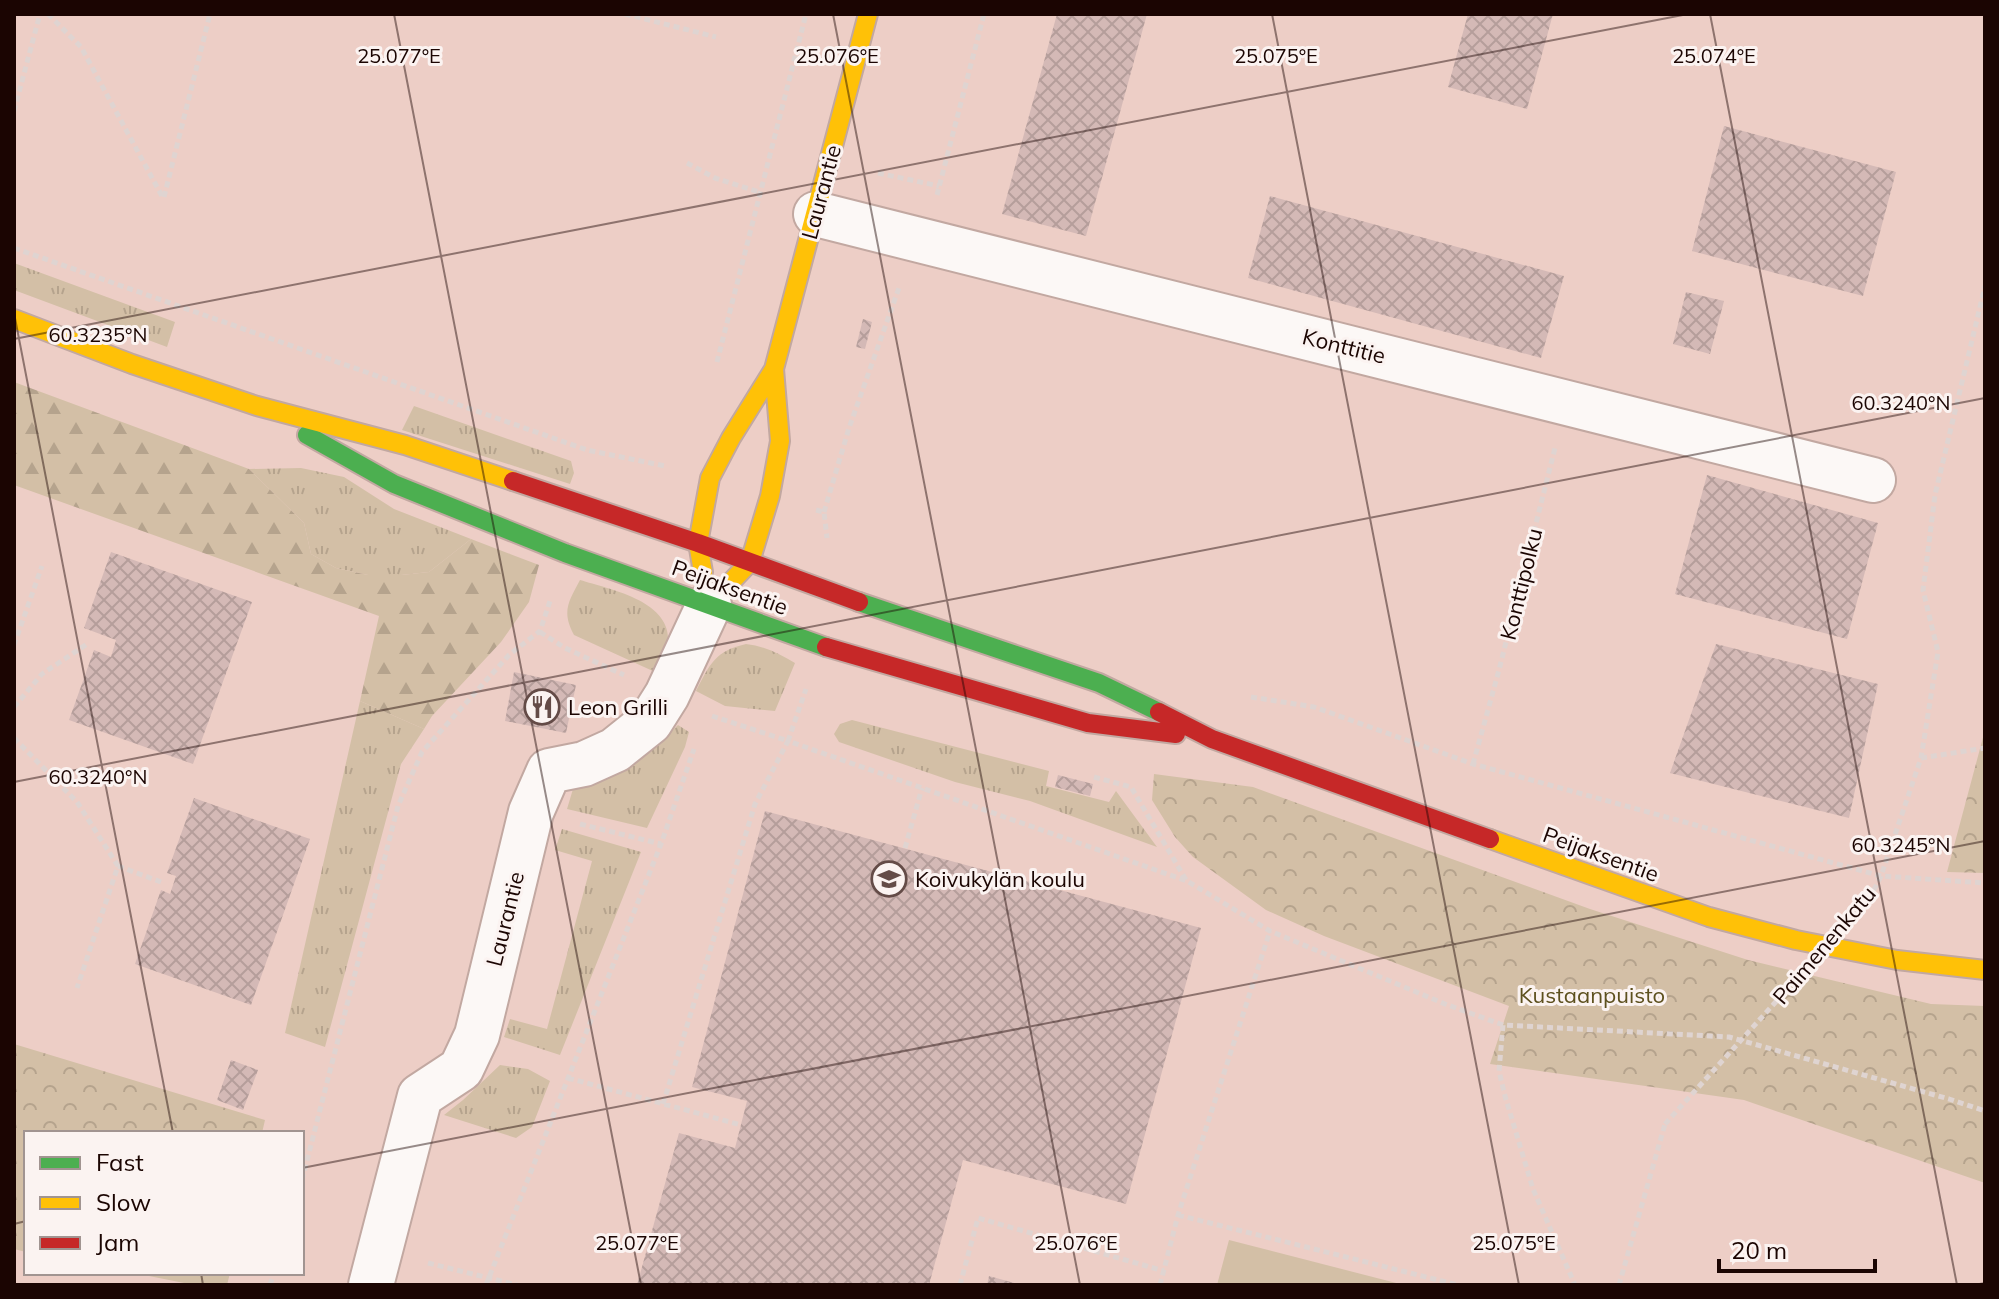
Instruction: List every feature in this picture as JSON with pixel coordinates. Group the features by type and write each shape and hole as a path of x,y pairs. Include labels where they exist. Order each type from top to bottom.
{"main road":[{"name":"Laurantie","path":"709,605 698,543 710,478 774,369 868,14"},
{"name":"Peijaksentie","path":"14,319 132,364 257,406 405,445 1099,683 1212,739 1709,917 1796,940 1897,960 1985,970"},
{"name":"Laurantie","path":"709,605 750,562 770,496 780,441 774,369"},
{"name":"Peijaksentie","path":"257,406 394,484 565,553 820,645 1088,723 1212,739"}],"street":[{"name":"Konttitie","path":"816,214 1873,480"},
{"name":"Laurantie","path":"376,1268 420,1096 461,1069 477,1035 531,812 549,771 584,764 615,750 650,722 667,695 709,605"}],"path":[{"path":"14,111 40,14"},
{"path":"48,14 81,47 163,198 210,14"},
{"path":"625,14 716,37"},
{"path":"717,362 806,14"},
{"path":"687,163 715,178 759,192"},
{"path":"14,248 587,450"},
{"name":"Paimenenkatu","path":"1619,1285 1665,1124 1869,899 1881,876 1921,758 1938,652 1923,590 1935,495 1985,286"},
{"name":"Konttipolku","path":"1473,764 1566,403"},
{"path":"14,645 42,566"},
{"path":"304,1172 398,806 422,752 509,655 540,631 565,648 706,714 1187,881 1270,931 1503,1025 1729,1037 1985,1111"},
{"path":"14,707 42,674 87,644"},
{"path":"663,1104 755,804 788,741 808,682"},
{"path":"1244,696 1314,707 1473,764 1881,876 1985,883"},
{"path":"14,738 77,802 118,866 161,882"},
{"path":"487,1282 661,844 696,743"},
{"path":"1921,758 1985,748"},
{"path":"1093,776 1131,787 1187,881"},
{"path":"905,848 922,788"},
{"path":"531,812 661,844"},
{"path":"77,988 118,866"},
{"path":"1160,1285 1178,1215 1270,931"},
{"path":"1503,1025 1499,1071 1505,1096 1533,1189 1575,1285"},
{"path":"568,1078 741,1125"},
{"path":"1178,1215 1458,1285"},
{"path":"960,1285 978,1218 1164,1271"},
{"path":"376,1268 517,1285"}],"green space":[{"path":"14,263 175,322 167,347 14,290"},
{"path":"14,382 249,469 304,523 311,554 336,568 368,575 429,572 471,539 539,565 529,602 501,642 432,716 424,729 360,701 379,616 14,485"},
{"path":"414,406 571,461 574,473 570,484 402,430"},
{"path":"301,468 344,477 394,509 471,539 429,572 368,575 336,568 311,554 304,523 249,469"},
{"path":"580,580 640,601 663,620 668,633 667,649 655,672 574,635 567,613"},
{"path":"746,644 766,649 795,663 775,711 725,706 696,691 705,673 720,655"},
{"path":"360,701 424,729 401,764 325,1047 285,1033"},
{"path":"852,720 1049,771 1046,786 1109,802 1116,791 1157,847 1030,801 955,782 839,742 834,734 840,724"},
{"path":"678,725 689,732 685,747 647,828 567,809 573,789 625,771"},
{"path":"1985,730 1985,873 1947,872"},
{"name":"Kustaanpuisto","path":"1154,774 1253,787 1590,909 1748,960 1931,1004 1985,1006 1985,1183 1744,1100 1490,1064 1509,1006 1324,936 1266,910 1193,857 1175,837 1152,800"},
{"path":"562,829 641,852 560,1055 504,1037 510,1019 547,1029 592,861 555,850"},
{"path":"14,1044 265,1120 262,1131 24,1131 24,1252 14,1249"},
{"path":"500,1065 528,1069 550,1081 532,1127 516,1138 444,1115 463,1100"},
{"path":"1229,1240 1404,1285 1217,1285"},
{"path":"144,1275 230,1275 227,1285 194,1285"}],"building":[{"path":"1057,14 1147,14 1086,236 1002,214"},
{"path":"1468,14 1553,14 1527,109 1448,87"},
{"path":"1724,126 1896,172 1863,296 1692,251"},
{"path":"1270,196 1564,276 1541,358 1248,278"},
{"path":"1686,292 1724,301 1710,354 1673,344"},
{"path":"863,319 872,322 865,349 856,347"},
{"path":"1707,475 1878,523 1847,639 1675,594"},
{"path":"111,552 252,602 193,764 69,720 94,650 111,657 116,640 84,628"},
{"path":"1716,644 1878,684 1849,818 1670,773"},
{"path":"514,672 576,685 566,733 505,721"},
{"path":"1058,775 1093,784 1090,796 1055,787"},
{"path":"194,798 310,839 251,1005 135,964 161,890 170,894 176,876 167,873"},
{"path":"765,811 1201,928 1126,1204 963,1160 929,1285 637,1285 679,1133 735,1148 747,1101 692,1087"},
{"path":"231,1060 258,1070 243,1110 217,1100"},
{"path":"989,1276 1018,1284 987,1285"}],"traffic: fast":[{"path":"307,435 394,484 565,553 826,647"},
{"path":"859,602 1099,683 1159,712"}],"traffic: slow":[{"path":"703,572 698,543 710,478 774,369 868,14"},
{"path":"14,319 132,364 257,406 405,445 513,481"},
{"path":"730,583 750,562 770,496 780,441 774,369"},
{"path":"1490,839 1709,917 1796,940 1897,960 1985,970"}],"traffic: jam":[{"path":"513,481 698,543 859,602"},
{"path":"826,647 1088,723 1176,734"},
{"path":"1159,712 1212,739 1490,839"}],"place":[{"name":"Leon Grilli","path":"542,707"},
{"name":"Koivukylän koulu","path":"889,879"}]}
